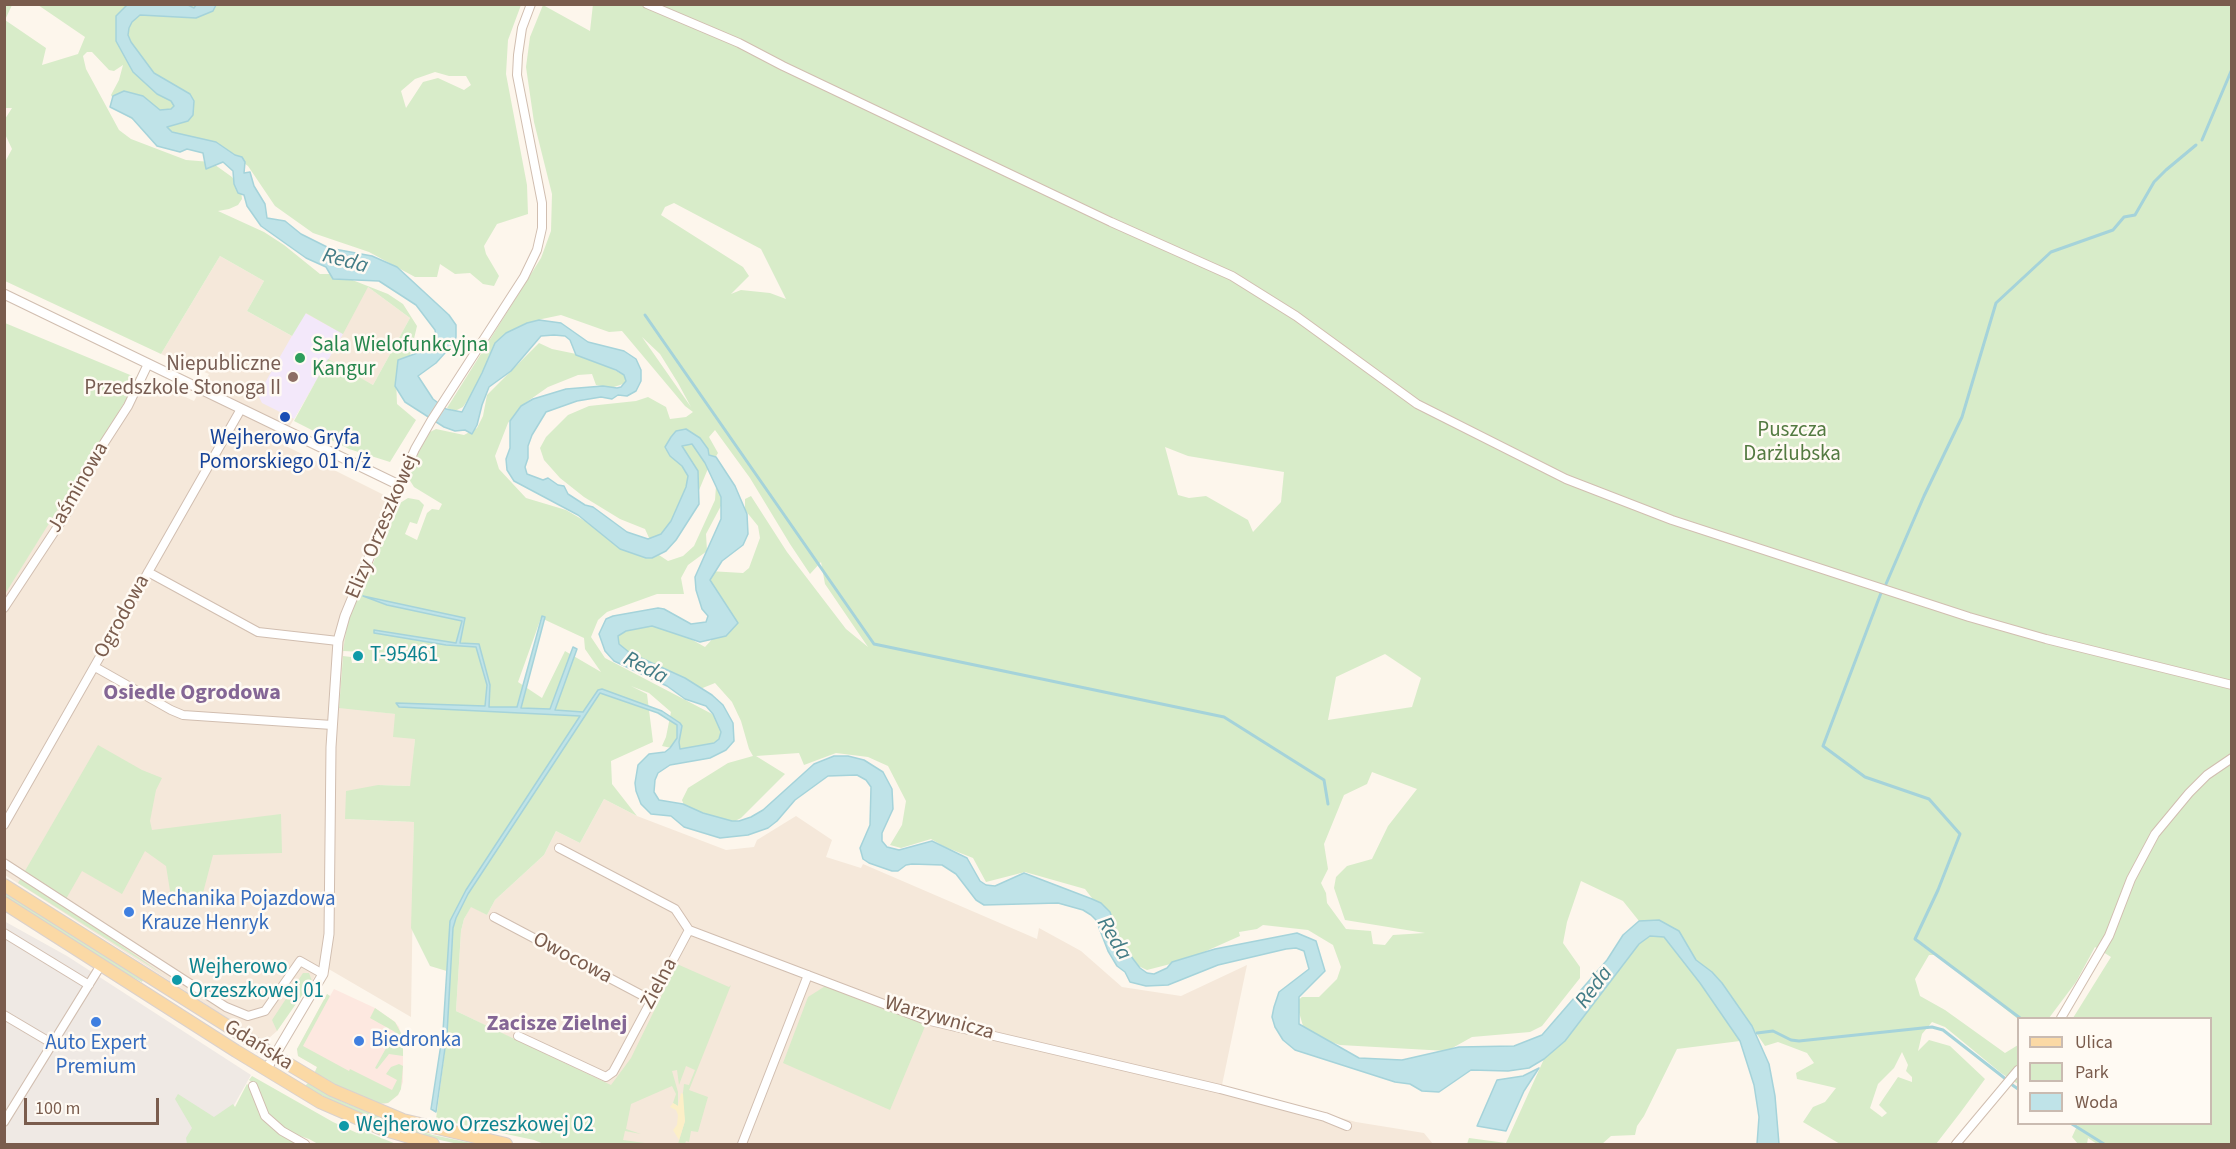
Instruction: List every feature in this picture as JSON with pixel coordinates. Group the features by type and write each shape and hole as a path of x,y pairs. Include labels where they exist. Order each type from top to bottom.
{"main road":[{"name":"Gdańska","path":"4,885 274,1056 349,1099 383,1113 431,1128 506,1144"},
{"name":"Gdańska","path":"4,903 320,1102 345,1114 419,1141 434,1144"}],"street":[{"name":"Elizy Orzeszkowej","path":"266,1070 323,974 329,934 332,725 338,642 345,616 415,449 524,277 537,250 542,228 542,203 517,75 522,28 531,4"},
{"path":"647,4 739,43 1111,222 1232,276 1296,316 1417,404 1566,479 1672,520 1970,617 2046,639 2232,685"},
{"path":"4,294 399,485"},
{"name":"Jaśminowa","path":"4,608 68,511 86,471 128,406 148,364"},
{"name":"Ogrodowa","path":"4,825 242,409"},
{"path":"148,572 258,632 338,642"},
{"path":"95,667 183,715 332,725"},
{"path":"2062,1017 2109,936 2131,879 2156,834 2189,793 2207,775 2232,758"},
{"path":"559,848 675,909 689,930"},
{"path":"4,863 217,1000 248,1016 265,1011 300,961 323,974"},
{"name":"Owocowa","path":"494,917 651,1000"},
{"name":"Warzywnicza","path":"689,930 926,1020 1220,1089 1347,1125"},
{"name":"Zielna","path":"518,1036 606,1077 616,1067 689,930"},
{"path":"4,933 89,985"},
{"path":"4,1122 101,965"},
{"path":"742,1144 808,975"},
{"path":"4,1015 53,1044"},
{"path":"1956,1144 2017,1072"},
{"path":"253,1086 265,1116 282,1131 305,1144"}],"shaded area":[{"name":"Osiedle Ogrodowa","path":"220,256 264,281 247,311 292,336 305,313 368,287 410,318 373,385 328,360 280,443 400,503 363,583 347,625 339,707 395,714 415,739 411,786 378,785 345,819 414,822 411,1017 320,964 310,986 296,1002 277,1031 269,1038 260,1039 5,875 4,594 136,384 135,377 153,382 194,401 209,374 161,354"},
{"name":"Niepubliczne Przedszkole Stonoga II","path":"305,313 343,334 294,419 262,403 258,395"},
{"path":"604,799 637,816 726,850 754,847 757,840 796,816 832,840 826,857 861,868 863,864 1037,939 1039,928 1081,951 1122,987 1181,996 1247,965 1222,1085 1356,1122 1424,1133 1433,1144 634,1144 617,1141 607,1084 456,1011 461,931 471,906 487,915 495,900 544,855 556,831 580,843"},
{"path":"4,921 67,956 251,1075 212,1144 5,1144"},
{"path":"334,989 375,1008 399,1027 403,1045 403,1082 398,1095 388,1103 383,1104 314,1074 317,1067 298,1056 297,1049 327,994 330,996"}],"green space":[{"name":"Puszcza Darżlubska","path":"593,4 2231,5 2231,1144 2097,1144 2088,1138 2087,1144 2078,1144 2072,1137 2078,1125 2212,1125 2212,1017 2074,1017 2111,957 2095,947 2076,982 2050,1017 2017,1018 1937,955 1929,955 1915,979 1920,996 1945,1010 2005,1053 2017,1046 2017,1083 1945,1027 1932,1022 1922,1034 1918,1051 1929,1040 1950,1046 1985,1079 1960,1113 1936,1144 1840,1144 1803,1122 1813,1107 1825,1102 1836,1088 1797,1079 1796,1073 1814,1063 1807,1053 1778,1042 1765,1046 1722,983 1696,960 1679,931 1659,920 1639,921 1623,901 1581,881 1567,922 1563,943 1580,967 1580,978 1542,1026 1530,1032 1472,1037 1447,1051 1340,1045 1313,1036 1303,1026 1296,1002 1302,997 1319,997 1337,979 1341,967 1333,945 1308,930 1263,925 1257,929 1239,932 1240,936 1186,960 1147,970 1134,964 1124,951 1118,932 1085,889 1025,872 986,882 973,858 931,839 901,848 890,845 902,825 906,801 888,766 868,757 836,753 804,765 799,753 756,756 785,774 741,818 729,824 684,805 682,800 688,788 728,763 753,756 741,721 732,702 715,683 700,689 612,646 615,628 644,613 705,647 716,635 701,590 709,571 743,573 749,568 760,538 758,526 745,510 745,499 751,496 787,552 846,629 868,647 825,584 821,562 810,574 750,478 715,430 709,437 718,453 697,495 664,544 650,540 645,529 620,519 584,497 560,478 544,460 540,448 546,437 568,415 589,406 636,401 648,397 666,407 670,419 686,417 693,412 685,406 622,331 609,332 561,315 542,319 520,328 463,407 455,411 447,408 541,258 551,231 552,194 534,122 526,67 530,37 543,5 590,31","holes":["674,203 761,249 786,299 770,293 741,290 731,294 749,276 743,267 661,215 665,207","642,337 660,354 691,407","1165,447 1188,456 1284,472 1281,502 1253,532 1248,520 1206,496 1189,498 1178,495","1385,654 1421,678 1412,707 1328,720 1336,677","1372,772 1417,789 1388,826 1372,859 1347,866 1336,877 1334,888 1345,920 1425,933 1393,935 1385,945 1373,944 1371,931 1346,929 1327,903 1326,893 1321,883 1328,869 1324,844 1344,795 1367,784","1902,1052 1908,1065 1906,1071 1912,1077 1912,1082 1898,1077 1879,1105 1887,1113 1882,1117 1870,1108 1878,1084 1894,1068"]},
{"path":"5,5 12,5 5,20"},
{"path":"38,5 521,5 508,40 506,74 527,185 528,214 497,224 484,246 499,276 494,286 483,284 470,273 455,274 440,264 437,277 415,277 369,252 313,233 275,206 248,166 225,150 159,135 120,112 111,95 119,80 123,65 114,71 109,70 92,52 87,52 83,56 86,69 119,130 131,139 186,160 211,162 232,177 241,190 242,199 238,205 218,211 264,232 320,274 337,274 388,294 403,304 417,326 409,360 396,378 397,404 416,420 390,462 349,449 294,421 328,359 373,385 410,318 368,287 343,334 306,313 292,336 247,311 264,281 220,256 161,354 5,281 5,162 12,149 4,132 5,119 12,108 5,108 5,20 46,48 42,65 78,54 85,37","holes":["435,72 449,76 466,76 471,85 464,90 438,78 423,82 406,108 401,91 415,79"]},
{"path":"5,323 135,377 136,384 5,594"},
{"path":"539,343 552,349 591,357 625,376 626,383 611,388 596,385 592,374 578,375 548,387 521,406 508,423 495,456 499,469 526,498 566,510 631,548 659,555 668,561 683,556 694,546 715,500 716,486 723,502 706,534 707,551 688,565 681,578 684,594 657,594 607,612 598,620 591,637 605,658 716,716 727,741 685,751 662,746 671,712 649,693 631,686 647,694 653,742 611,761 612,784 637,816 604,799 580,843 556,831 544,855 495,900 487,915 471,907 464,919 461,931 456,1011 611,1085 631,1058 677,964 729,987 731,985 689,1090 708,1097 698,1132 691,1131 689,1142 686,1141 685,1144 678,1144 685,1121 682,1101 684,1084 689,1085 695,1070 686,1066 679,1085 677,1070 672,1071 678,1092 678,1106 673,1103 676,1094 672,1086 631,1104 626,1129 641,1134 625,1131 623,1140 652,1144 544,1144 436,1119 447,1035 450,972 430,966 411,928 414,822 345,819 346,791 378,785 410,786 415,739 393,737 395,714 339,708 343,656 351,657 352,663 364,663 364,652 343,651 347,625 400,503 408,498 419,500 424,505 417,524 410,522 405,534 417,540 427,513 432,509 439,510 442,504 414,487 409,479 419,451 430,432 436,429 464,435 477,428 483,416 487,395","holes":["541,618 584,638 585,649 601,672 565,651 542,698 518,682"]},
{"path":"98,745 142,770 162,778 156,790 150,821 152,830 281,814 282,853 213,855 199,908 171,897 166,866 145,851 122,894 82,871 66,899 102,932 164,975 18,883"},
{"path":"4,890 144,978 142,982 117,969 5,897"},
{"path":"1650,936 1664,937 1700,983 1740,1041 1677,1049 1637,1126 1635,1135 1611,1136 1602,1144 1467,1144 1469,1138 1506,1143 1544,1059 1565,1041 1639,944"},
{"path":"303,973 309,973 312,981 277,1031 272,1020"},
{"path":"827,985 926,1024 890,1110 783,1063 808,997"},
{"path":"327,994 330,996 303,1046 349,1071 350,1069 392,1090 397,1080 386,1074 391,1067 399,1064 403,1066 401,1089 398,1095 388,1103 376,1104 342,1089 314,1074 317,1067 298,1056 297,1049"},
{"path":"375,1008 395,1022 401,1033 403,1045 403,1056 389,1054 377,1069 375,1068 395,1032 370,1018"},
{"path":"252,1076 333,1122 357,1133 360,1129 396,1144 318,1144 294,1134 271,1119 256,1085 249,1080"},
{"path":"308,1083 341,1101 389,1121 433,1135 476,1144 458,1144 422,1136 376,1121 304,1087"},
{"path":"247,1084 254,1091 259,1114 267,1123 300,1144 187,1144 186,1138 192,1128 175,1099 178,1094 214,1117 233,1104 235,1107"}],"sand":[{"path":"681,1093 683,1094 685,1121 679,1140 673,1130 677,1125 678,1115 676,1110 670,1107 673,1103 678,1106"}],"water":[{"name":"Reda","path":"128,4 186,4 194,8 196,5 216,5 213,11 196,18 140,15 129,28 128,35 131,42 154,73 190,94 194,101 193,115 188,121 167,127 172,132 216,142 242,157 245,162 244,173 250,172 254,186 265,204 267,218 285,221 301,234 329,248 372,256 397,267 449,315 456,325 454,343 436,363 418,376 433,399 446,409 462,412 495,343 506,333 527,323 539,320 561,323 588,342 624,351 636,359 641,370 641,381 636,391 627,396 618,395 612,399 601,397 577,401 546,412 528,446 525,467 527,474 543,480 548,478 564,486 568,494 585,505 593,507 627,532 648,539 661,534 671,521 686,487 688,476 665,447 671,437 676,431 686,429 700,438 708,449 709,455 716,457 735,486 747,514 748,534 743,545 722,561 710,580 738,623 726,636 700,642 652,626 626,631 618,636 619,644 630,653 685,678 712,695 723,705 733,723 734,741 726,750 710,758 670,765 658,773 654,792 659,800 683,804 703,813 739,821 763,810 814,764 834,756 848,756 864,760 883,772 892,789 893,809 882,833 882,841 887,847 899,850 932,841 967,858 980,881 986,885 995,886 1024,873 1101,903 1110,912 1118,936 1127,951 1140,968 1147,973 1154,974 1167,968 1172,962 1215,949 1297,933 1316,941 1325,971 1299,997 1299,1024 1359,1058 1402,1060 1459,1047 1514,1046 1542,1035 1607,960 1623,935 1639,921 1659,920 1679,931 1696,960 1722,983 1752,1026 1769,1064 1775,1096 1779,1144 1757,1144 1759,1117 1754,1085 1740,1041 1700,983 1664,937 1650,936 1639,944 1565,1041 1544,1059 1529,1068 1508,1071 1471,1070 1439,1092 1422,1091 1410,1084 1395,1082 1295,1050 1283,1040 1272,1017 1274,1007 1279,992 1309,969 1304,951 1296,948 1286,949 1218,965 1168,985 1146,986 1130,982 1108,951 1096,920 1083,910 1058,903 984,905 976,900 956,874 942,865 912,864 898,871 892,871 869,863 863,859 860,848 870,825 871,787 866,780 857,775 828,776 795,800 768,828 748,835 720,838 684,827 671,816 651,814 641,804 636,791 638,765 649,754 665,752 670,748 677,738 677,725 658,713 600,693 468,894 456,918 453,928 447,1034 436,1112 431,1109 443,1031 450,921 466,890 580,716 399,707 396,703 485,706 487,685 476,647 446,645 374,633 374,630 456,643 462,621 387,605 363,596 465,618 460,643 479,644 490,685 489,707 517,707 542,616 545,617 521,708 550,709 573,647 577,649 555,710 583,712 598,690 602,689 662,711 680,723 682,726 680,749 714,743 719,739 721,732 713,714 706,706 685,699 667,686 614,661 605,651 599,634 606,619 658,608 691,624 706,622 708,616 702,609 696,590 695,577 721,519 721,497 705,463 692,444 682,446 698,471 699,504 676,540 666,551 652,558 646,558 620,549 578,515 514,481 507,470 506,459 510,448 510,421 521,406 533,399 566,389 603,386 617,388 626,381 624,375 616,370 576,355 570,340 565,336 541,336 511,371 489,387 472,434 465,430 455,431 444,427 405,402 395,386 398,360 437,343 435,330 416,305 379,281 333,279 326,267 306,258 261,226 247,206 244,195 238,193 234,184 233,171 223,162 206,169 203,153 187,149 180,152 157,146 132,118 110,107 113,96 124,91 143,96 160,110 171,109 174,106 171,101 157,94 133,72 116,41 116,16"},
{"path":"1539,1068 1524,1091 1506,1131 1477,1126 1497,1080 1523,1076"}],"waterway":[{"path":"2202,140 2232,69"},
{"path":"1886,584 1924,496 1962,417 1996,303 2051,252 2113,230 2124,217 2135,215 2154,182 2196,145"},
{"path":"645,315 874,644 1224,717 1324,780 1328,804"},
{"path":"1881,593 1823,746 1865,777 1929,799 1960,834 1938,890 1915,939 2019,1017"},
{"path":"1757,1033 1773,1031 1791,1040 1799,1041 1932,1027 1943,1030 2007,1080"},
{"path":"2011,1084 2017,1088"},
{"path":"2074,1125 2104,1144"}],"place":[{"name":"Sala Wielofunkcyjna Kangur","path":"300,358"},
{"name":"Niepubliczne Przedszkole Stonoga II","path":"293,377"},
{"name":"Wejherowo Gryfa Pomorskiego 01 n/ż","path":"285,417"},
{"name":"T-95461","path":"358,656"},
{"name":"Mechanika Pojazdowa Krauze Henryk","path":"129,912"},
{"name":"Wejherowo Orzeszkowej 01","path":"177,980"},
{"name":"Auto Expert Premium","path":"96,1022"},
{"name":"Biedronka","path":"359,1041"},
{"name":"Wejherowo Orzeszkowej 02","path":"344,1126"}],"district":[{"name":"Osiedle Ogrodowa","path":"192,694"},
{"name":"Zacisze Zielnej","path":"557,1025"}]}
